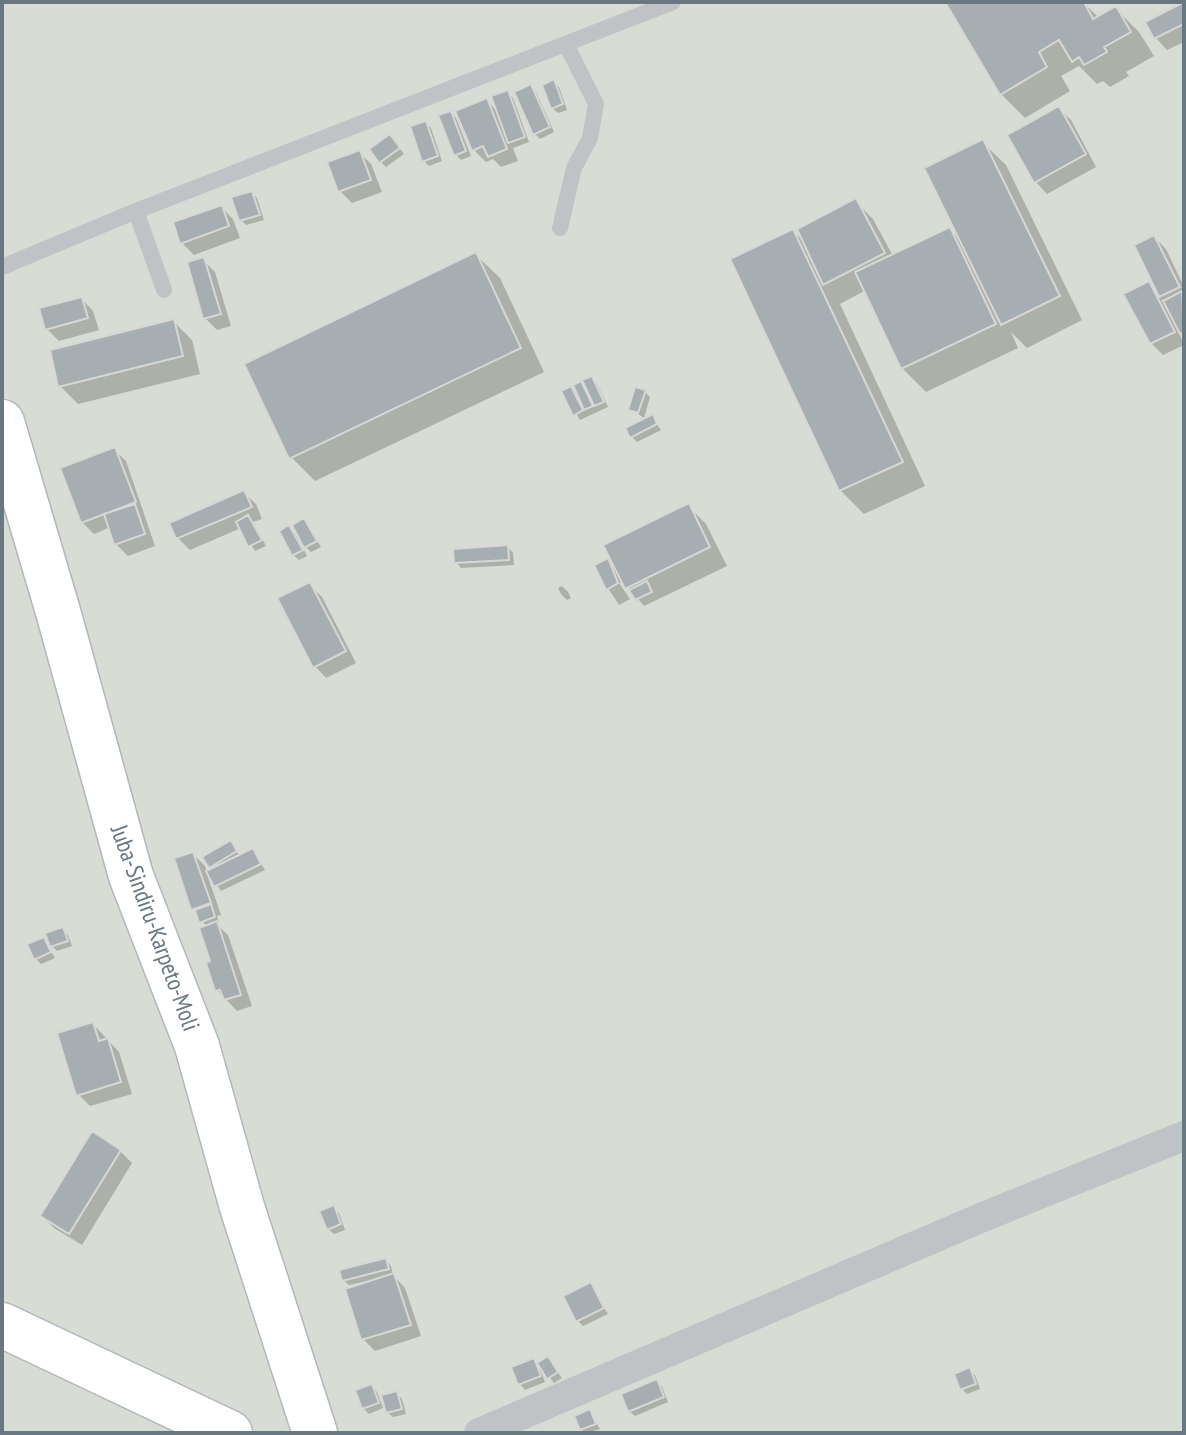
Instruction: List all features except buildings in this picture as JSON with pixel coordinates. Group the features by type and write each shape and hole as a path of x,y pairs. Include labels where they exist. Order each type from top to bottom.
{"main road":[{"name":"Juba-Sindiru-Karpeto-Moli","path":"2,422 64,630 131,876 197,1046 247,1221 315,1433"},
{"path":"2,1325 230,1433"}],"street":[{"path":"479,1433 983,1217 1184,1136"}],"lane":[{"path":"2,267 136,211 567,46 673,2"},
{"path":"560,228 574,168 590,138 596,104 567,46"},
{"path":"136,211 164,290"}],"shaded area":[{"path":"2,2 1184,2 1184,1433 2,1433"}]}
